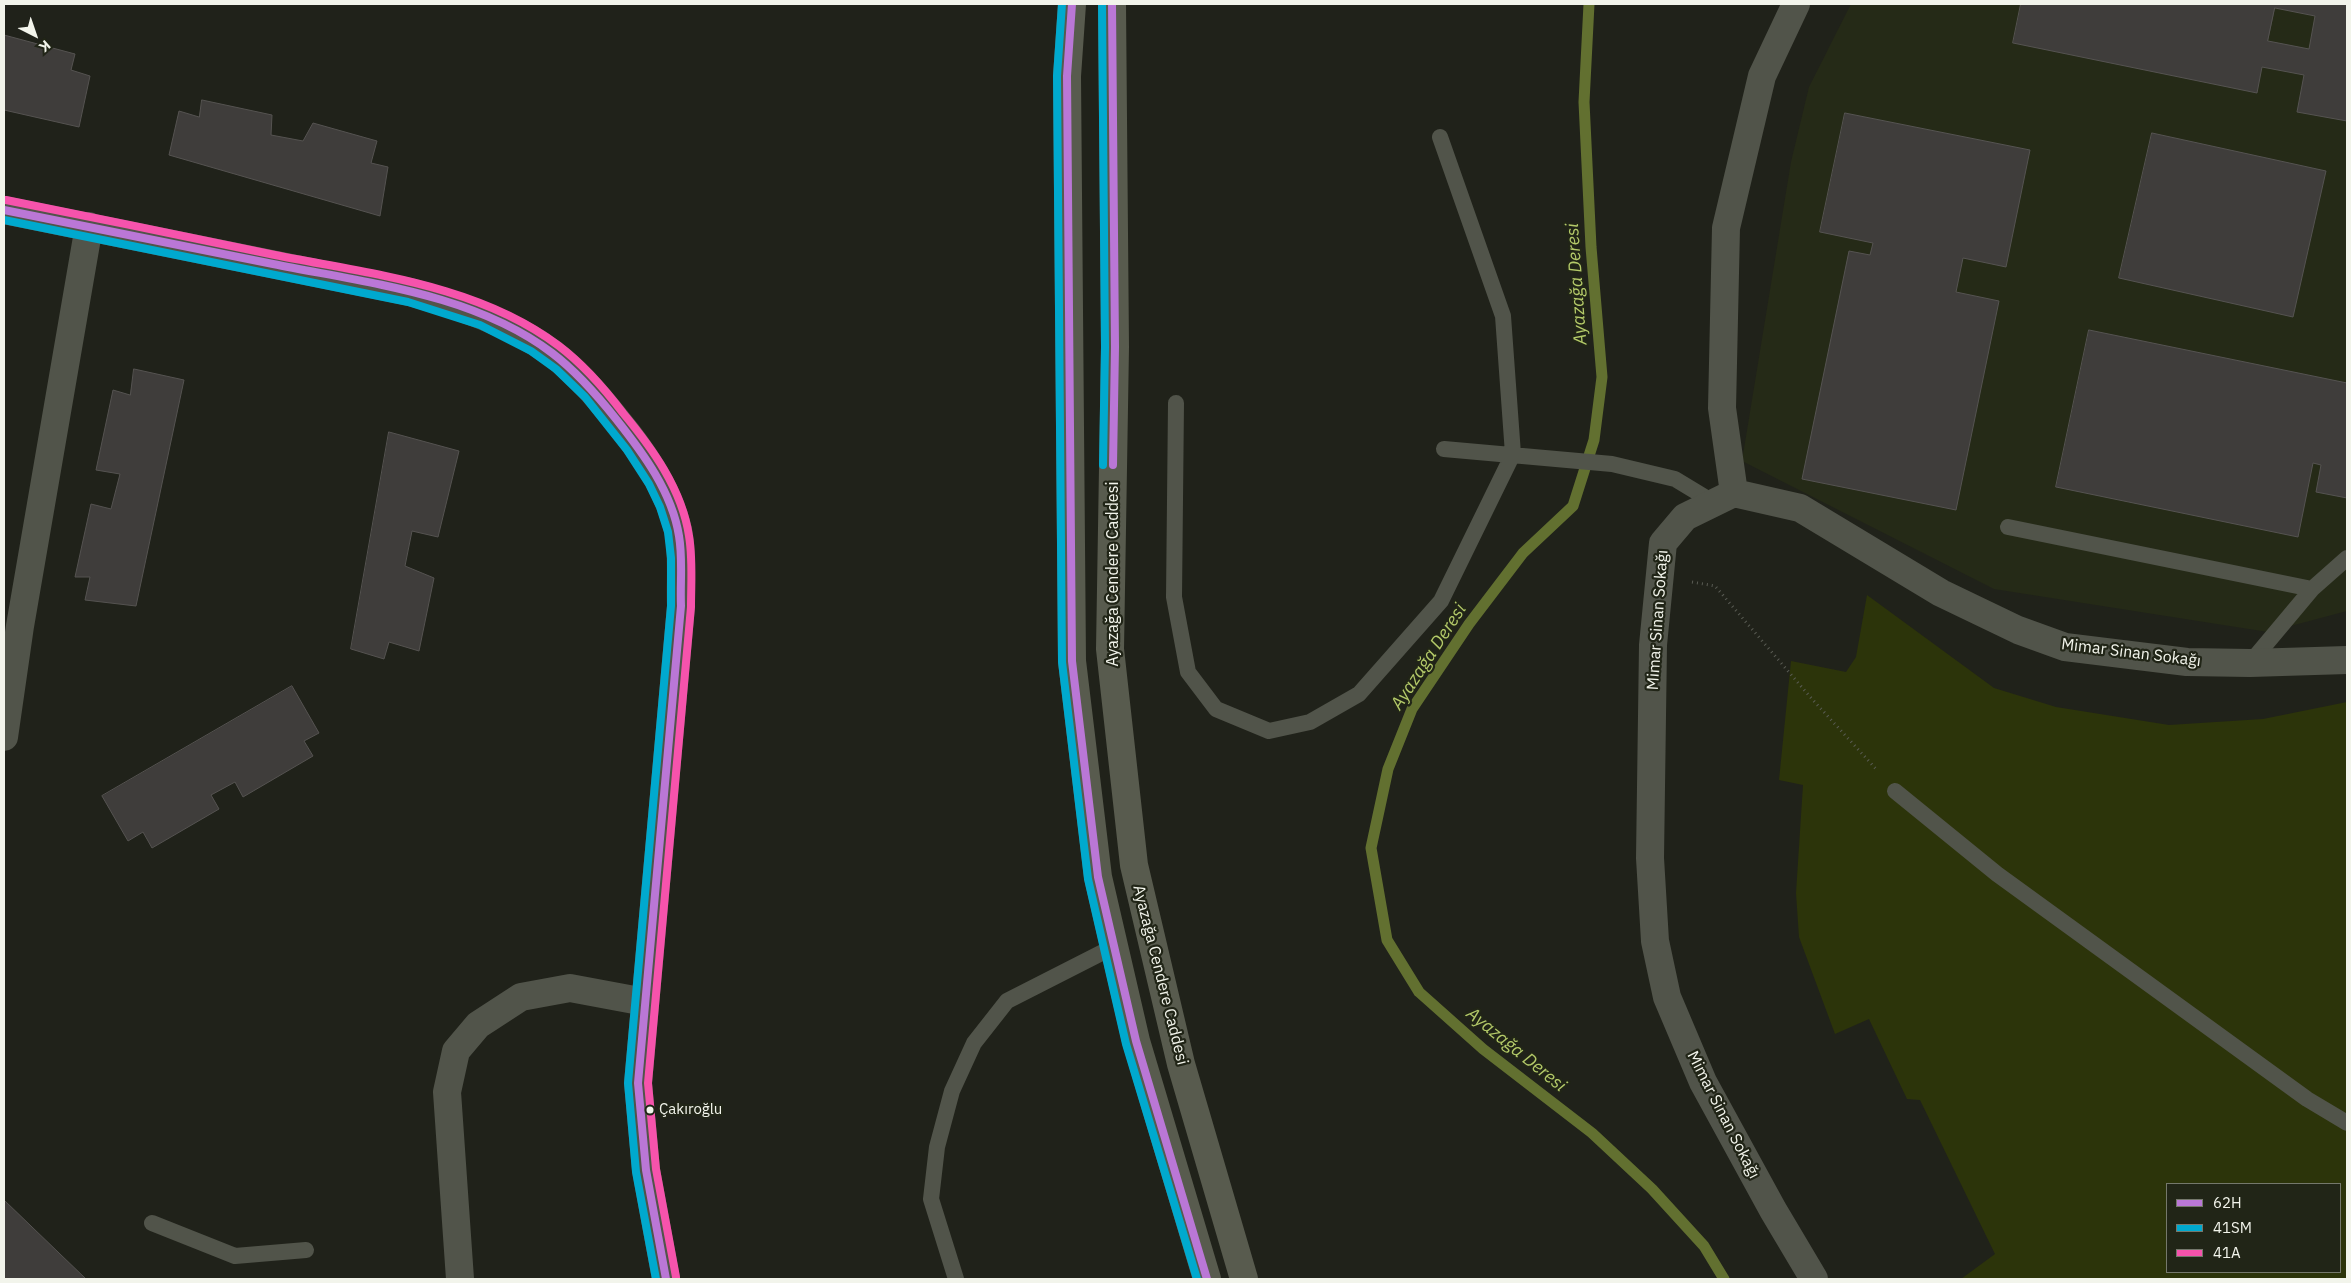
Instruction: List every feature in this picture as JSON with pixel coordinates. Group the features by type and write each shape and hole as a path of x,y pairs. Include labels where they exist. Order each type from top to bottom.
{"main road":[{"path":"1072,4 1067,76 1072,661 1098,876 1136,1041 1207,1279"},
{"name":"Ayazağa Cendere Caddesi","path":"1112,4 1115,347 1110,649 1134,865 1181,1064 1244,1279"}],"street":[{"path":"1724,497 1722,408 1726,228 1762,76 1796,4"},
{"path":"4,210 410,292 465,308 503,325 552,353 585,383 649,463 666,493 678,532 681,606 638,1083 646,1170 666,1279"},
{"path":"4,737 20,626 89,226"},
{"name":"Mimar Sinan Sokağı","path":"1814,1279 1772,1210 1702,1082 1667,997 1655,941 1650,858 1653,645 1663,543 1685,517 1724,497 1800,508 1941,593 2018,630 2064,647 2187,662 2250,663 2347,660"},
{"path":"460,1279 446,1092 456,1051 478,1025 521,997 570,988 645,1002"}],"lane":[{"path":"1176,403 1174,597 1188,672 1216,708 1269,731 1310,722 1359,694 1441,601 1513,454 1503,316 1440,137"},
{"path":"1444,449 1612,464 1675,478 1724,497"},
{"path":"2008,527 2312,589"},
{"path":"2250,663 2312,589 2347,558"},
{"path":"1895,791 1997,874 2307,1098 2347,1123"},
{"path":"956,1279 931,1200 937,1147 952,1091 970,1051 974,1043 1007,1001 1114,946"},
{"path":"152,1223 235,1256 306,1250"}],"path":[{"path":"1659,576 1715,586 1812,699 1895,791"}],"shaded area":[{"path":"1851,4 2347,4 2347,611 2268,632 1994,589 1742,461 1791,162 1809,87"}],"green space":[{"path":"1867,595 1994,688 2056,707 2169,725 2263,719 2347,702 2347,1279 1961,1279 1995,1254 1920,1100 1907,1099 1869,1019 1835,1034 1799,937 1796,893 1803,785 1779,780 1791,661 1846,672 1856,657"}],"building":[{"path":"2021,4 2347,4 2347,121 2297,112 2304,75 2262,67 2257,93 2013,43","holes":["2275,8 2315,16 2309,49 2268,41"]},
{"path":"4,35 75,54 71,70 90,76 79,127 4,110"},
{"path":"202,100 272,115 271,135 303,141 313,123 377,141 371,163 388,167 380,216 169,155 179,111 199,117"},
{"path":"1845,113 2030,150 2006,267 1963,258 1956,292 1999,301 1956,510 1802,479 1849,251 1870,255 1873,243 1820,232"},
{"path":"2152,133 2326,171 2293,317 2119,278"},
{"path":"2089,330 2347,383 2347,498 2316,492 2321,465 2313,463 2298,537 2056,487"},
{"path":"134,369 184,380 136,606 85,600 90,577 75,577 91,504 111,509 120,474 96,470 113,390 130,395"},
{"path":"389,432 459,451 438,537 412,531 405,566 434,578 419,651 389,642 384,659 351,649"},
{"path":"292,686 319,733 304,741 313,756 243,797 235,782 211,795 219,809 152,848 143,832 128,841 102,796"},
{"path":"4,1200 86,1279 4,1279"}],"waterway":[{"name":"Ayazağa Deresi","path":"1589,4 1584,102 1591,247 1602,377 1594,440 1573,506 1523,553 1469,624 1412,709 1388,769 1371,848 1387,940 1419,992 1483,1049 1592,1133 1652,1189 1704,1246 1724,1279"}],"transit line":[{"name":"41SM","path":"1062,4 1057,76 1062,662 1088,879 1126,1044 1197,1279"},
{"name":"62H","path":"1072,4 1067,76 1072,661 1098,877 1136,1041 1207,1279"},
{"name":"41SM","path":"1102,4 1105,347 1103,465"},
{"name":"62H","path":"1112,4 1115,347 1113,465"},
{"name":"41A","path":"6,200 386,276 459,295 528,325 559,346 593,377 645,440 655,455 680,502 689,536 691,562 691,607 648,1083 656,1169 676,1277"},
{"name":"62H","path":"4,210 382,285 454,304 489,317 521,333 552,353 570,368 609,410 646,459 670,504 679,536 681,562 681,606 638,1083 646,1170 666,1279"},
{"name":"41SM","path":"4,220 408,302 480,325 531,351 556,369 585,397 627,450 649,484 660,507 668,532 671,558 671,606 628,1083 636,1172 656,1279"}],"place":[{"name":"Çakıroğlu","path":"650,1110"}]}
